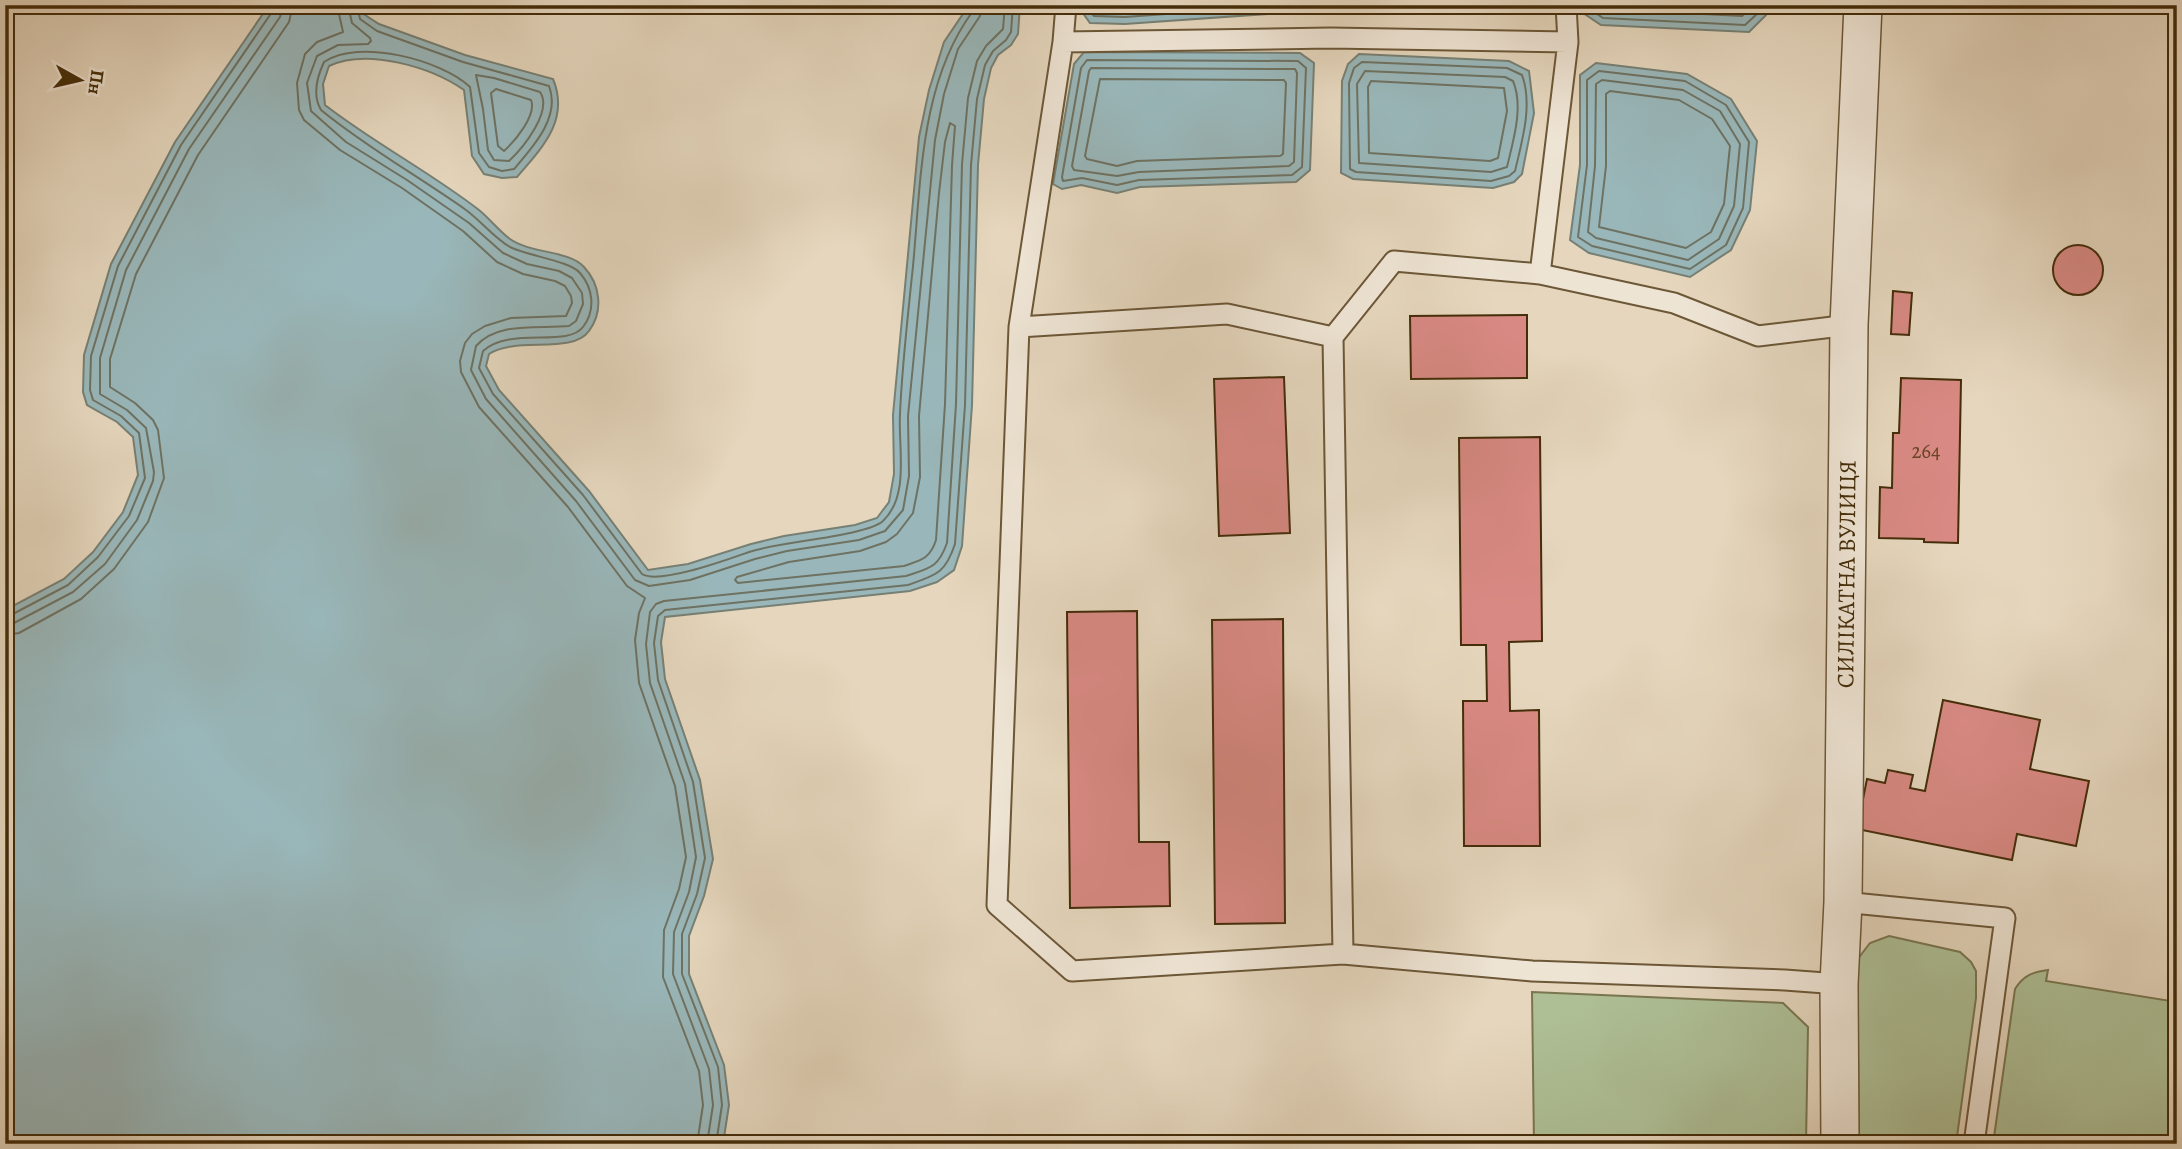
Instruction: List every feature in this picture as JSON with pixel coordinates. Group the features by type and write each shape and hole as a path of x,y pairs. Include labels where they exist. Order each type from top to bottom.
{"street":[{"name":"СИЛІКАТНА ВУЛИЦЯ","path":"1840,1144 1839,984 1843,902 1849,325 1863,5"}],"lane":[{"path":"1066,5 1063,42 1019,327 997,905 1072,971 1343,954 1532,971 1839,984"},
{"path":"1540,274 1568,42 1566,5"},
{"path":"1063,42 1331,38 1568,42"},
{"path":"1343,954 1333,337 1394,261 1540,274 1674,303 1758,336 1849,325"},
{"path":"1019,327 1227,314 1333,337"},
{"path":"1843,902 2005,918 1974,1144"}],"green space":[{"path":"1889,936 1960,952 1976,971 1976,998 1956,1144 1859,1144 1857,960 1870,943"},
{"path":"2048,970 2046,981 2177,1002 2177,1144 1993,1144 2015,989 2028,975"},
{"path":"1532,992 1783,1003 1808,1027 1806,1144 1534,1144"}],"water":[{"path":"269,5 363,5 365,15 379,24 465,55 553,79 558,108 551,132 517,177 502,178 484,174 472,156 464,90 450,82 398,63 361,59 329,66 323,84 325,105 460,196 510,239 577,262 594,281 598,298 597,315 589,331 581,338 557,344 500,349 489,354 486,366 499,390 589,491 648,570 688,564 784,536 855,525 877,518 889,502 894,474 893,415 919,137 929,90 944,42 969,5 1020,5 1018,34 1011,45 998,55 991,68 984,99 978,165 972,405 962,546 954,570 937,582 910,591 665,617 661,642 665,679 700,780 713,859 704,896 689,936 689,974 724,1065 729,1105 723,1144 5,1144 5,610 64,579 93,552 123,512 138,475 133,437 117,422 87,405 83,392 84,355 111,264 175,142"},
{"path":"1077,5 1301,5 1295,12 1125,24 1090,23"},
{"path":"1349,5 1532,5 1531,10 1524,14 1365,14"},
{"path":"1583,5 1766,5 1766,15 1749,32 1601,25 1583,13"},
{"path":"1084,52 1300,53 1314,63 1310,170 1296,182 1140,187 1117,193 1081,185 1062,189 1053,184 1074,64"},
{"path":"1359,54 1509,61 1529,71 1534,113 1522,174 1514,182 1493,188 1353,179 1341,173 1342,81 1348,64"},
{"path":"1596,63 1687,74 1731,99 1757,141 1750,210 1731,250 1690,277 1589,253 1570,240 1580,165 1580,75"}],"building":[{"path":"2078,245 2095,253 2103,270 2095,287 2078,295 2061,287 2053,270 2061,253"},
{"path":"1893,291 1912,293 1909,335 1891,334"},
{"path":"1527,315 1527,378 1411,379 1410,316"},
{"path":"1284,377 1290,533 1219,536 1214,379"},
{"path":"1901,378 1961,380 1958,543 1879,538 1880,487 1892,488 1893,433 1899,433"},
{"path":"1540,437 1542,641 1509,642 1510,711 1539,710 1540,846 1464,846 1463,701 1487,701 1486,645 1461,645 1459,438"},
{"path":"1137,611 1139,842 1169,842 1170,906 1070,908 1067,612"},
{"path":"1283,619 1285,923 1215,924 1212,620"},
{"path":"1943,700 2040,720 2030,769 2089,781 2076,846 2017,834 2012,860 1857,829 1867,779 1885,783 1888,770 1913,775 1910,788 1925,791"}]}
